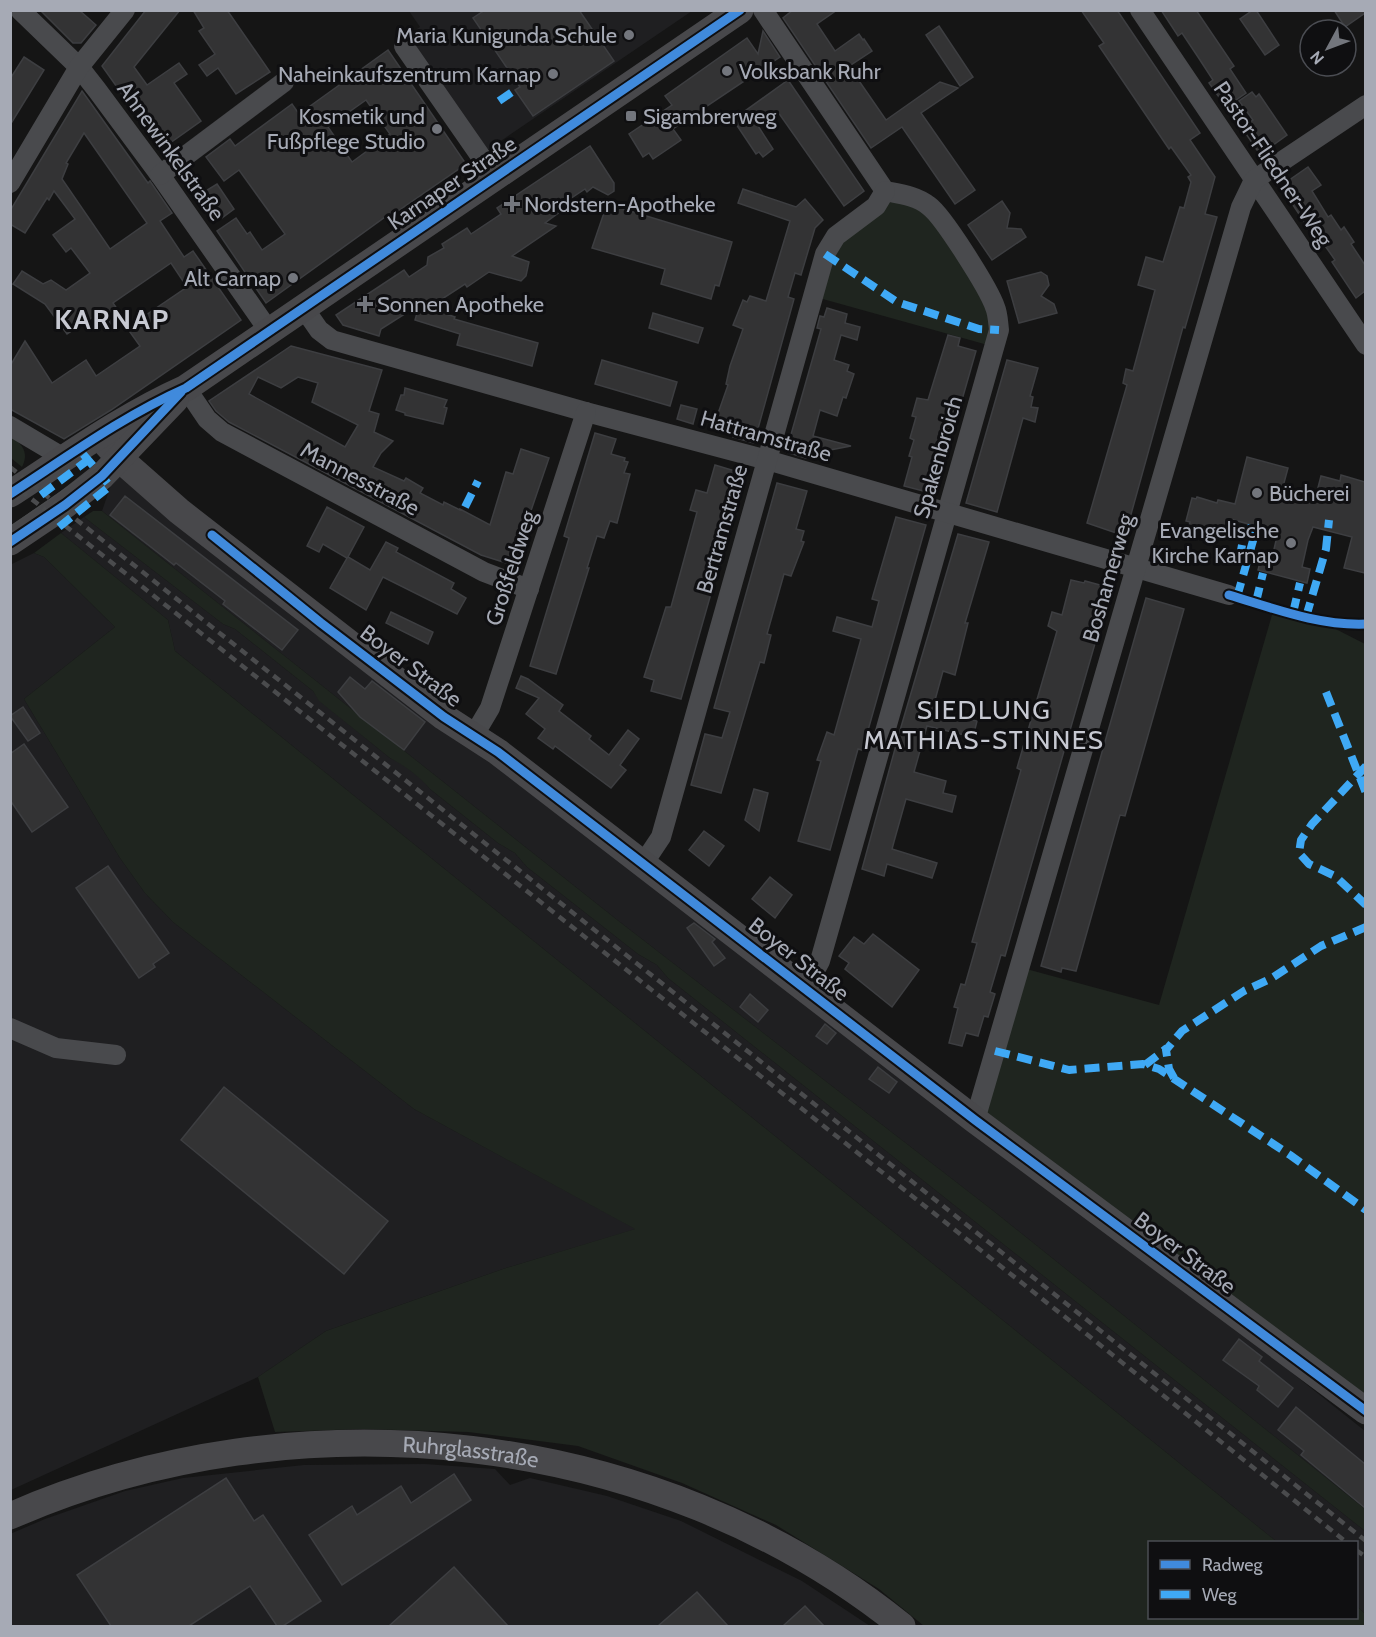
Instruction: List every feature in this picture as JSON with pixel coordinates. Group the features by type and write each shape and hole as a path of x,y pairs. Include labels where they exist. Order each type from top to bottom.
{"street":[{"name":"Ahnewinkelstraße","path":"21,10 79,67 160,176 269,331"},
{"path":"10,183 79,67 125,10"},
{"name":"Karnaper Straße","path":"10,494 127,418 186,388 740,10"},
{"path":"763,10 885,191"},
{"name":"Pastor-Fliedner-Weg","path":"1140,10 1365,345"},
{"path":"404,46 495,177"},
{"path":"160,176 284,82"},
{"path":"1254,180 1365,105"},
{"name":"Boshamerweg","path":"975,1120 1241,207 1254,180"},
{"name":"Bertramstraße","path":"643,864 661,837 825,254 836,236 876,206 885,191"},
{"name":"Spakenbroich","path":"805,989 820,961 999,330 996,308 987,289 929,206 913,197 885,191"},
{"name":"Hattramstraße","path":"303,307 319,330 332,340 586,412 767,460 1229,595"},
{"name":"Karnaper Straße","path":"10,542 65,505 102,476 186,388"},
{"name":"Mannesstraße","path":"186,388 207,419 222,432 484,572 529,589"},
{"name":"Großfeldweg","path":"474,735 490,708 586,412"},
{"path":"10,426 64,458"},
{"name":"Boyer Straße","path":"99,436 120,459 179,511 321,623 444,717 474,735 975,1120 1365,1411"},
{"path":"10,1028 56,1048 116,1055"},
{"name":"Ruhrglasstraße","path":"10,1516 102,1483 196,1460 296,1445 351,1442 453,1446 521,1456 588,1470 654,1490 720,1517 769,1541 836,1579 902,1626"}],"shaded area":[{"name":"Naheinkaufszentrum Karnap","path":"409,11 692,11 486,151 406,36 420,27"},
{"path":"885,191 913,197 987,289 995,347 812,296 825,254"},
{"path":"10,436 24,449 25,457 22,467 11,458"},
{"path":"120,459 975,1120 1365,1431 1365,1509 991,1209 616,919 102,511"},
{"path":"93,511 102,511 616,919 991,1209 1365,1509 1365,1531 668,978 657,965 638,954 527,867 515,853 498,843 412,772 390,758 319,701 313,691 235,629 223,624 84,517"},
{"path":"84,517 223,624 235,629 313,691 320,701 390,758 401,763 423,780 430,789 498,843 515,853 527,867 638,954 657,965 668,978 1365,1531 1365,1614 1358,1607 1358,1541 1276,1541 175,651 168,620 61,533"},
{"path":"61,533 168,620 175,651 1276,1541 1148,1541 1148,1619 1358,1619 1358,1607 1365,1614 1365,1626 924,1626 879,1589 776,1525 682,1483 578,1446 468,1432 362,1429 275,1432 258,1377 326,1331 506,1268 635,1229 414,1109 173,922 145,893 120,858 24,699 115,627 44,557 34,553"},
{"path":"34,553 44,557 115,627 24,699 120,858 145,893 173,922 414,1109 636,1229 506,1268 326,1331 258,1377 11,1490 10,565"},
{"path":"1274,608 1320,621 1365,644 1365,1395 975,1120 1019,967 1159,1005"},
{"path":"425,1464 495,1469 510,1485 530,1478 607,1496 681,1521 802,1581 870,1626 11,1626 10,1534 45,1519 125,1491 183,1478 304,1465"}],"building":[{"path":"40,10 79,10 96,25 81,43 73,43"},
{"path":"146,10 180,10 134,67 147,85 179,63 187,74 174,83 201,121 163,148 158,141 156,142 102,66"},
{"path":"193,10 227,10 270,72 236,94 218,68 207,76 199,65 215,54 199,31 204,28"},
{"name":"Naheinkaufszentrum Karnap","path":"485,10 579,10 614,61 533,116 515,90 520,87 473,18"},
{"path":"793,10 837,10 817,24 835,51 859,34 864,39 872,51 851,65 859,76 857,78 886,120 940,82 958,88 921,113 975,190 955,204 902,127 871,148 783,18"},
{"path":"1081,10 1117,10 1200,133 1190,140 1215,177 1205,214 1217,217 1185,328 1183,327 1125,536 1087,523 1127,385 1123,383 1126,369 1133,371 1155,290 1138,285 1146,257 1163,262 1180,207 1184,208 1191,182 1188,177 1191,175 1171,147 1169,149 1099,46 1104,43"},
{"path":"1161,10 1196,10 1234,66 1230,69 1246,93 1226,107 1209,83 1213,80 1182,33 1178,36"},
{"path":"1256,10 1279,45 1265,55 1240,19"},
{"path":"1334,10 1365,10 1365,13 1358,18 1339,18"},
{"path":"939,26 973,77 960,86 926,35"},
{"path":"763,31 780,57 673,129 681,140 653,159 649,153 643,157 629,134 672,105 665,96 747,38 758,54"},
{"path":"388,50 466,164 395,213 388,215 266,303 217,231 236,218 247,234 250,232 262,250 285,234 239,170 224,181 206,157 230,139 235,146 292,104 299,114","holes":["366,100 390,134 352,162 328,127"]},
{"path":"24,57 44,70 10,125 10,79"},
{"path":"788,80 864,191 844,206 778,112 758,126 773,149 763,157 759,152 756,154 734,121"},
{"path":"82,91 172,213 160,221 184,257 193,251 241,320 111,410 64,439 10,409 10,366 25,341 52,383 86,360 96,376 140,346 127,328 187,287 171,263 113,303 122,316 111,324 102,311 67,334 45,304 13,284 22,271 43,284 51,280 66,290 90,273 71,248 66,252 53,235 75,219 54,191 25,233 10,224 10,211","holes":["84,133 147,223 110,249 62,179 68,164 66,163"]},
{"path":"1252,92 1256,97 1259,94 1287,135 1265,151 1257,150 1242,128 1253,120 1239,101"},
{"path":"590,146 614,183 614,191 608,195 593,187 587,192 585,189 558,207 561,211 545,223 556,226 512,256 529,262 526,276 521,281 489,272 467,287 465,284 428,308 455,317 454,319 538,343 532,366 457,345 460,334 415,320 417,313 414,308 381,329 379,336 343,325 336,315 404,270 409,277 427,265 428,257 444,248 442,244 467,228 471,234 501,214 497,208"},
{"path":"1308,167 1321,185 1312,191 1328,217 1331,215 1341,230 1344,227 1354,242 1351,244 1365,265 1365,291 1356,298 1332,262 1335,260 1320,239 1317,241 1283,190 1285,183"},
{"path":"217,184 234,209 222,218 204,192"},
{"path":"743,189 796,207 805,199 823,220 815,228 801,275 795,273 788,297 794,299 754,443 733,437 736,427 715,422 743,329 733,325 743,300 747,302 750,296 766,301 790,221 738,203"},
{"path":"1002,201 1010,213 1007,228 1021,229 1026,237 992,260 968,225"},
{"path":"607,204 732,242 719,286 715,285 711,299 661,284 665,269 592,248"},
{"path":"1041,272 1047,276 1049,285 1041,296 1054,304 1057,313 1019,323 1007,281"},
{"path":"827,308 847,314 845,323 860,327 857,340 841,335 834,360 849,365 847,371 854,374 846,398 843,397 837,416 820,410 813,436 851,446 825,451 823,458 808,454 806,458 786,452 821,329 817,328 820,316 824,317"},
{"path":"653,313 703,328 698,343 649,328"},
{"path":"948,335 960,338 958,346 976,351 935,494 904,486 912,457 909,456 914,440 910,438 916,417 912,416 917,398 928,400"},
{"path":"291,346 382,370 369,411 379,414 374,432 393,441 381,453 373,467 404,481 406,478 423,488 420,493 443,505 444,502 460,509 490,525 506,472 513,474 521,449 549,458 523,534 529,536 519,567 481,555 229,422 216,411 209,401","holes":["258,377 281,388 298,377 318,383 312,402 358,425 345,447 249,394"]},
{"path":"602,360 677,382 670,406 595,384"},
{"path":"1007,360 1038,368 1030,396 1033,397 1031,407 1038,408 1035,422 1023,418 997,512 966,503"},
{"path":"405,388 447,400 444,407 447,408 443,424 405,415 396,410"},
{"path":"681,405 697,409 693,424 677,419"},
{"path":"595,433 616,439 611,454 625,458 624,461 628,462 624,473 630,474 617,523 610,521 604,538 597,536 556,674 530,666 569,538 564,536"},
{"path":"1247,457 1288,468 1281,494 1314,503 1321,476 1340,481 1341,475 1365,482 1365,573 1344,568 1352,537 1313,527 1302,567 1310,569 1307,583 1258,570 1262,555 1272,558 1278,532 1230,519 1226,534 1189,526 1190,522 1186,521 1192,498 1235,504"},
{"path":"715,465 745,474 681,699 651,691 654,680 644,677 666,607 671,607 697,512 690,510 696,490 707,493"},
{"path":"777,483 807,491 796,529 804,531 801,541 804,542 791,576 784,574 767,634 771,635 764,663 760,662 721,793 691,785 705,734 722,738 730,712 714,708"},
{"path":"125,496 298,630 282,650 223,604 225,601 110,515"},
{"path":"327,507 364,527 348,557 370,570 386,542 398,548 396,552 454,583 451,589 466,598 457,614 383,577 366,610 330,588 347,558 323,544 319,552 307,546"},
{"path":"896,517 926,525 865,741 862,750 858,749 830,850 798,841 821,761 817,760 827,732 834,735 861,639 833,631 837,617 872,627 879,601 872,599"},
{"path":"958,534 989,542 965,623 968,623 955,675 943,671 932,711 977,721 973,737 927,726 914,772 946,781 943,793 956,796 952,812 906,799 892,849 937,863 932,878 887,864 884,876 862,869"},
{"path":"1071,580 1111,588 1005,956 1001,955 990,992 995,994 988,1017 984,1016 978,1036 966,1033 962,1046 949,1043 958,1008 954,1007 961,984 965,985 977,943 972,942 1021,770 1017,768 1057,631 1048,626 1052,612 1062,615"},
{"path":"1146,598 1184,609 1125,816 1120,815 1076,971 1062,968 1061,972 1041,966"},
{"path":"391,612 433,632 428,644 386,623"},
{"path":"521,676 563,705 559,711 591,736 589,739 609,755 628,730 639,739 620,765 626,770 611,788 555,746 553,749 538,738 545,729 526,714 539,698 516,688"},
{"path":"350,677 365,689 372,681 425,722 404,750 360,717 338,692"},
{"path":"23,707 40,733 28,741 10,716"},
{"path":"24,744 68,807 32,832 10,800 10,754"},
{"path":"754,789 768,793 759,831 745,820"},
{"path":"704,831 724,846 709,866 689,850"},
{"path":"108,866 169,953 139,978 76,888"},
{"path":"770,877 792,895 775,918 752,899"},
{"path":"694,923 715,939 712,942 725,958 714,966 687,928"},
{"path":"873,934 919,970 892,1007 845,969 849,963 839,956 854,937 864,944"},
{"path":"750,994 768,1010 758,1022 740,1007"},
{"path":"825,1024 836,1033 827,1044 816,1036"},
{"path":"878,1067 897,1082 889,1093 869,1079"},
{"path":"224,1087 388,1221 344,1274 181,1140"},
{"path":"1239,1339 1262,1357 1259,1361 1293,1388 1278,1407 1257,1390 1259,1386 1223,1360"},
{"path":"1296,1407 1365,1464 1365,1508 1301,1455 1304,1451 1278,1430"},
{"path":"454,1474 471,1500 342,1585 309,1535 352,1506 357,1515 401,1486 411,1503"},
{"path":"226,1478 254,1521 263,1515 321,1601 283,1626 277,1626 250,1586 189,1626 111,1626 77,1575"},
{"path":"454,1567 508,1626 389,1626"},
{"path":"697,1592 728,1626 658,1626"},
{"path":"805,1606 824,1626 783,1626"}],"tram line":[{"path":"10,527 95,468 188,392 748,10"},
{"path":"407,231 692,37"},
{"path":"10,504 192,379"}],"railway":[{"path":"10,467 1366,1541"},
{"path":"10,482 1345,1541"},
{"path":"1358,1551 1366,1557"}],"marked path":[{"path":"499,101 515,90"},
{"path":"825,254 897,302 979,329 999,330"},
{"path":"59,527 110,486 78,448"},
{"path":"41,495 88,460"},
{"path":"465,507 478,481"},
{"path":"1306,617 1326,549 1329,520"},
{"path":"1237,597 1256,530 1247,528"},
{"path":"1242,545 1240,556 1248,558"},
{"path":"1256,602 1263,573"},
{"path":"1293,613 1300,583"},
{"path":"1326,692 1366,793"},
{"path":"1366,766 1312,824 1301,840 1299,853 1309,864 1335,876 1366,905"},
{"path":"1174,1078 1169,1069 1166,1050 1182,1031 1321,946 1366,927"},
{"path":"1145,1065 1167,1048"},
{"path":"995,1051 1069,1070 1143,1064 1159,1069 1290,1155 1366,1210"}],"cycle path":[{"path":"10,494 118,424 186,388 740,10"},
{"path":"10,542 65,505 102,476 181,392"},
{"path":"212,535 321,623 444,717 498,752 975,1120 1366,1411"},
{"path":"1229,595 1314,619 1366,624"}],"place":[{"name":"Maria Kunigunda Schule","path":"629,35"},
{"name":"Volksbank Ruhr","path":"727,71"},
{"name":"Naheinkaufszentrum Karnap","path":"553,74"},
{"name":"Sigambrerweg","path":"631,116"},
{"name":"Kosmetik und Fußpflege Studio","path":"437,129"},
{"name":"Nordstern-Apotheke","path":"512,204"},
{"name":"Alt Carnap","path":"293,278"},
{"name":"Sonnen Apotheke","path":"365,304"},
{"name":"Bücherei","path":"1257,493"},
{"name":"Evangelische Kirche Karnap","path":"1291,543"}],"district":[{"name":"KARNAP","path":"112,319"},
{"name":"SIEDLUNG MATHIAS-STINNES","path":"984,725"}]}
